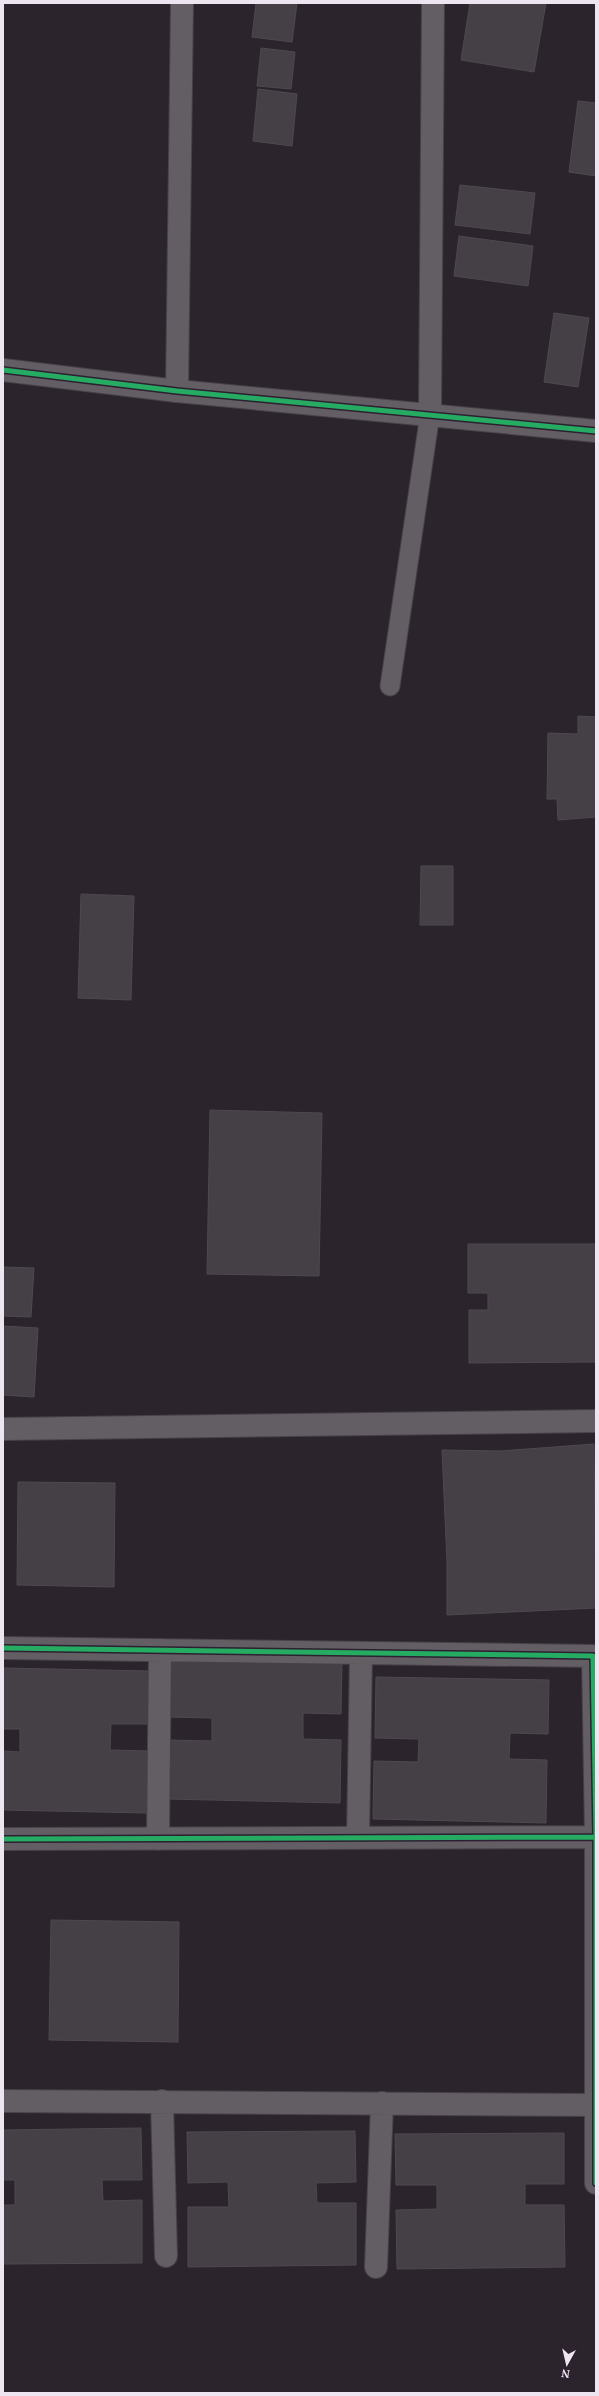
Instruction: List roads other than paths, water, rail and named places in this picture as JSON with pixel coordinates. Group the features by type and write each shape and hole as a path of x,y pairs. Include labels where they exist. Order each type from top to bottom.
{"street":[{"path":"177,391 182,3"},
{"path":"430,414 433,3"},
{"path":"3,370 177,391 430,414 596,432"},
{"path":"3,1429 596,1421"},
{"path":"3,1648 593,1656 596,1837 596,2182"},
{"path":"158,1839 160,1650"},
{"path":"358,1838 361,1653"},
{"path":"3,1839 596,1837"},
{"path":"3,2101 595,2105"},
{"path":"162,2101 166,2256"},
{"path":"376,2267 382,2103"}],"lane":[{"path":"390,686 430,414"}]}
